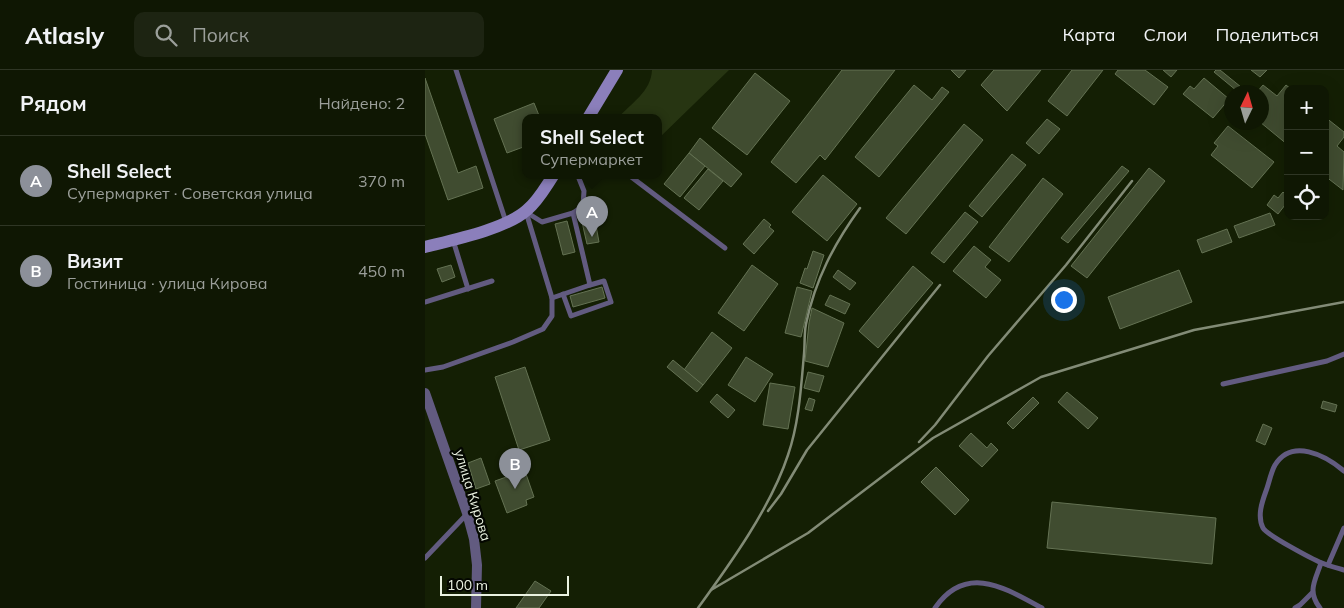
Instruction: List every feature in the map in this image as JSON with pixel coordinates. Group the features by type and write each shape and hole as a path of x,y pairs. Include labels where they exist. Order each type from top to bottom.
{"street":[{"path":"590,114 617,70"},
{"path":"425,247 453,240 506,222 525,212 551,179"},
{"name":"улица Кирова","path":"425,393 467,513 476,552 476,608"}],"lane":[{"path":"456,70 506,222"},
{"path":"525,212 542,222 573,213 583,206 584,191 579,179"},
{"path":"634,179 725,248"},
{"path":"425,370 443,366 543,330 552,316 552,298 525,212"},
{"path":"573,213 590,285"},
{"path":"453,240 468,288"},
{"path":"425,302 492,281"},
{"path":"552,298 563,294 590,285 604,281 611,302 571,316 563,294"},
{"path":"1223,384 1327,362 1344,354"},
{"path":"1344,471 1324,456 1306,450 1289,452 1275,465 1261,505 1261,521 1264,530 1321,563 1344,570"},
{"path":"425,558 467,513"},
{"path":"1328,565 1344,528"},
{"path":"1320,608 1313,600 1312,593 1321,563"},
{"path":"935,608 950,591 965,584 976,582 995,585 1013,592 1042,608"},
{"path":"1295,608 1312,593"}],"green space":[{"path":"652,70 729,70 662,135 662,114 622,114 640,97 651,78"}],"building":[{"path":"842,70 895,70 825,160 820,155 796,183 771,162"},
{"path":"951,70 966,70 959,78"},
{"path":"994,70 1041,70 1007,111 981,85"},
{"path":"1072,70 1103,70 1067,116 1048,101"},
{"path":"1118,70 1145,70 1168,87 1154,105 1115,74"},
{"path":"1163,70 1177,70 1171,77"},
{"path":"1220,70 1239,85 1230,85 1214,72"},
{"path":"1251,70 1267,70 1260,77"},
{"path":"755,73 790,101 747,155 712,128"},
{"path":"425,78 458,173 476,166 483,188 448,200 425,134"},
{"path":"1204,78 1224,95 1224,105 1213,118 1183,94 1190,86 1194,89"},
{"path":"914,85 932,100 942,87 949,92 879,177 855,157"},
{"path":"1284,87 1284,130 1284,142 1269,129 1269,90 1277,96"},
{"path":"534,103 538,114 522,114 522,147 507,153 494,119"},
{"path":"1047,119 1060,129 1039,154 1026,143"},
{"path":"1329,120 1344,132 1344,137 1337,146 1344,152 1343,190 1329,179"},
{"path":"964,124 983,140 906,234 886,218"},
{"path":"1225,130 1233,130 1274,162 1252,188 1211,155 1218,146 1214,143"},
{"path":"700,138 742,174 731,187 689,153"},
{"path":"689,153 705,166 680,197 664,184"},
{"path":"1012,154 1026,165 982,217 969,206"},
{"path":"1122,166 1129,171 1068,243 1061,238"},
{"path":"1149,168 1165,181 1087,278 1071,266"},
{"path":"708,169 723,181 699,210 684,198"},
{"path":"823,175 857,204 827,241 792,212"},
{"path":"1043,178 1063,194 1009,262 989,247"},
{"path":"1284,193 1284,206 1278,214 1267,205 1274,195 1278,198"},
{"path":"965,212 978,222 944,263 931,253"},
{"path":"1270,213 1275,225 1239,238 1234,226"},
{"path":"764,219 771,225 769,227 774,231 754,254 743,244"},
{"path":"595,220 599,242 587,244 582,222"},
{"path":"567,221 575,252 563,255 555,224"},
{"path":"1227,229 1232,242 1202,253 1197,240"},
{"path":"974,246 991,260 985,267 1001,280 986,298 953,271"},
{"path":"813,251 824,255 813,288 800,283"},
{"path":"451,265 455,277 442,282 437,269"},
{"path":"752,265 778,284 744,331 718,313"},
{"path":"913,266 933,283 878,348 859,331"},
{"path":"838,270 856,283 850,290 833,277"},
{"path":"1179,270 1192,302 1120,329 1108,297"},
{"path":"602,287 605,298 573,307 570,296"},
{"path":"797,287 812,291 801,337 785,333"},
{"path":"830,295 850,304 845,314 825,305"},
{"path":"812,308 844,323 828,367 805,361"},
{"path":"712,332 732,348 703,385 684,370"},
{"path":"746,357 773,374 755,402 728,385"},
{"path":"673,360 703,385 697,392 667,367"},
{"path":"525,367 550,440 519,450 495,377"},
{"path":"808,372 824,376 819,392 804,388"},
{"path":"770,383 795,387 788,429 763,425"},
{"path":"1067,392 1098,418 1088,429 1058,402"},
{"path":"717,394 735,410 728,418 710,402"},
{"path":"1033,397 1039,403 1013,429 1007,423"},
{"path":"809,398 815,400 812,411 805,409"},
{"path":"1323,401 1337,405 1335,412 1321,408"},
{"path":"1263,424 1272,428 1265,445 1256,441"},
{"path":"971,433 987,448 991,443 998,450 982,467 959,446"},
{"path":"481,458 490,484 476,489 468,463"},
{"path":"936,467 969,500 955,515 921,482"},
{"path":"526,474 534,497 526,500 527,505 507,513 495,481 512,475 513,479"},
{"path":"1052,502 1216,518 1212,564 1047,548"},
{"path":"535,581 551,591 539,608 516,608"}],"railway":[{"path":"919,442 935,425 988,356 1066,265 1132,181"},
{"path":"698,608 749,534 781,475 792,443 797,418 802,380 805,328 810,308 820,277 842,235 860,208"},
{"path":"768,511 781,494 807,450 940,285"},
{"path":"711,590 808,533 933,438 1041,377 1194,330 1344,302"}],"place":[{"name":"Shell Select","path":"592,237"},
{"name":"Визит","path":"515,489"}]}
